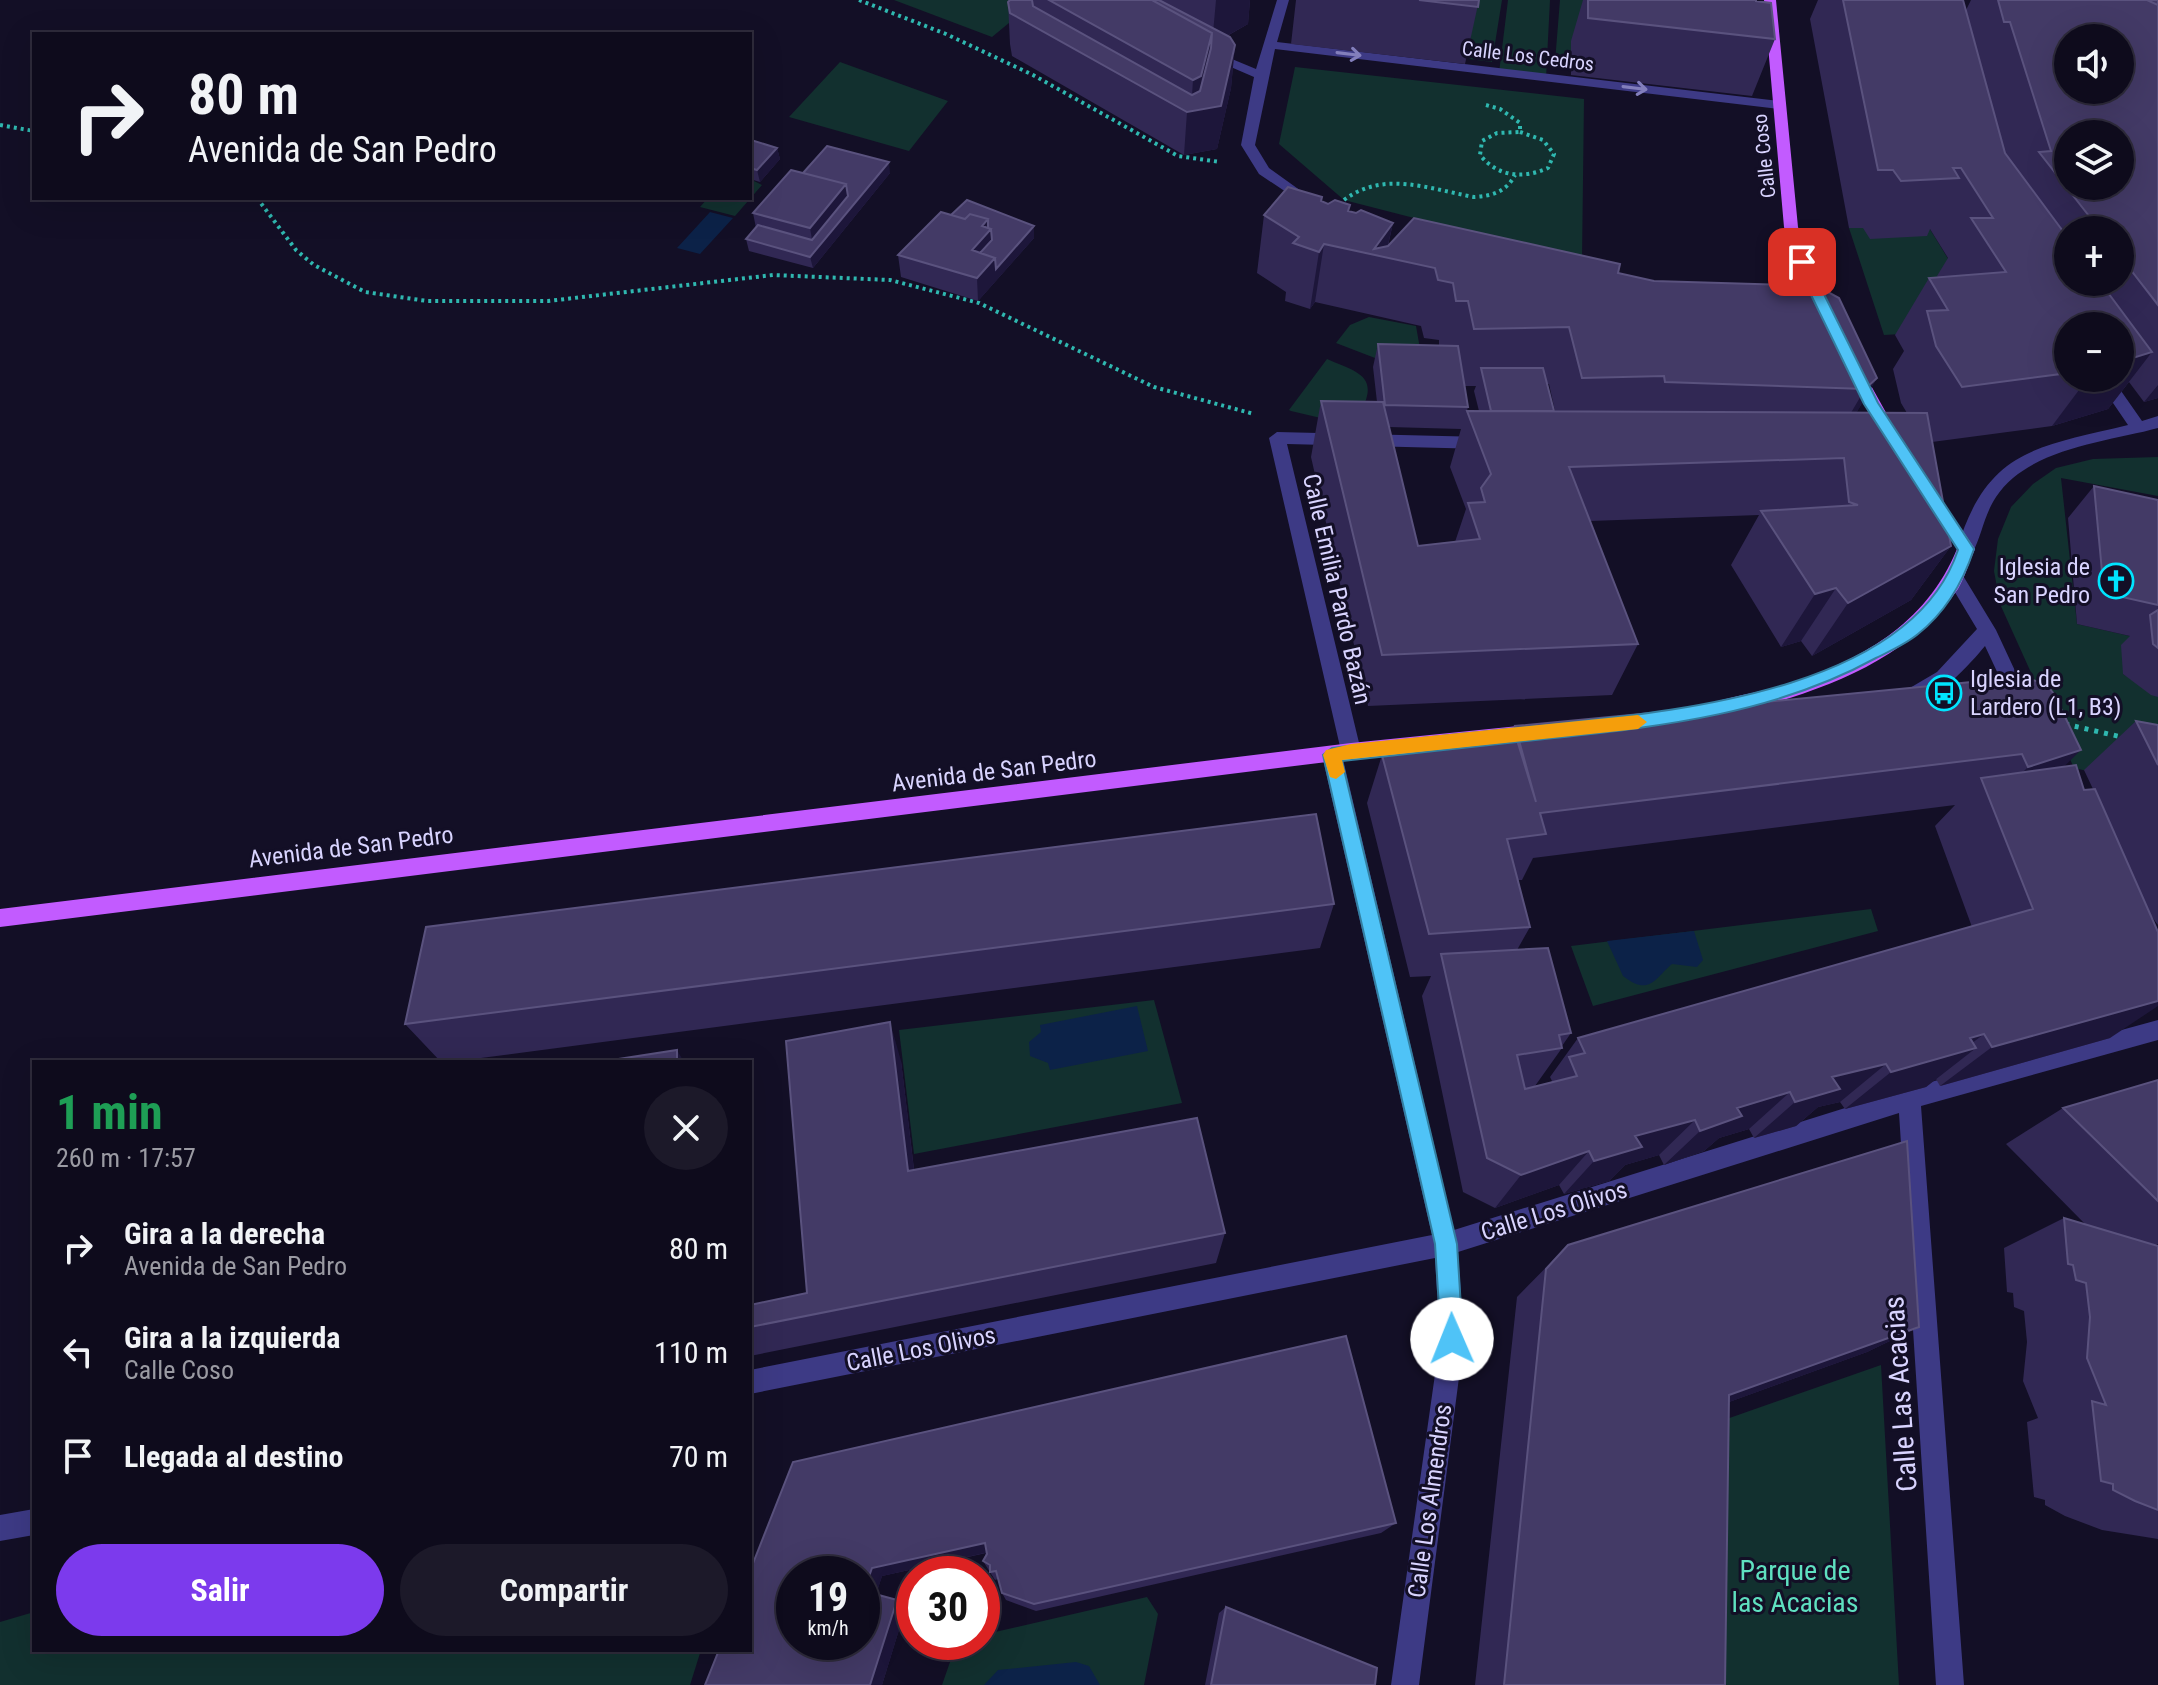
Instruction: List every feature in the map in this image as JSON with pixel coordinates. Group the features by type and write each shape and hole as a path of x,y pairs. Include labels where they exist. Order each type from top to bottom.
{"main road":[{"name":"Calle Coso","path":"1770,0 1791,227 1820,310"},
{"path":"1850,361 1900,451"},
{"path":"1690,714 1778,694 1842,669 1910,632 1933,611 1956,579 1966,549 1923,484"},
{"name":"Avenida de San Pedro","path":"0,918 1341,753 1553,730"}],"street":[{"path":"1283,0 1261,75 1248,145 1264,171 1327,215"},
{"name":"Calle Los Cedros","path":"1272,45 1779,105"},
{"path":"1196,47 1236,68 1261,75"},
{"path":"2114,392 2139,428"},
{"path":"1966,549 1977,510 1993,483 2006,473 2061,448 2158,422"},
{"path":"1277,438 1504,444"},
{"name":"Calle Emilia Pardo Bazán","path":"1277,438 1341,753"},
{"path":"1878,451 1900,451"},
{"path":"1956,579 1987,630 2032,728"},
{"path":"1890,702 1929,689 1940,681 1968,655 1987,630"},
{"path":"1778,694 1822,703"},
{"name":"Calle Los Almendros","path":"1341,753 1446,1244 1452,1339 1405,1685"},
{"name":"Calle Los Olivos","path":"752,1382 1446,1244 1909,1099 2158,1030"},
{"name":"Calle Las Acacias","path":"1909,1099 1950,1685"},
{"path":"0,1528 32,1522"}],"path":[{"path":"859,0 946,34 1033,75 1178,156 1212,163 1253,157"},
{"path":"0,125 32,131"},
{"path":"1344,200 1353,190 1377,182 1465,196 1488,196 1509,186 1515,175 1548,168 1554,154 1543,140 1521,131 1497,133 1482,141 1479,148 1484,161 1492,168 1515,175"},
{"path":"258,200 296,250 314,265 365,292 427,301 548,301 773,275 890,280 979,303 1154,387 1259,415 1272,425 1277,438"},
{"path":"2053,721 2128,738"}],"green space":[{"path":"894,0 1037,0 992,37"},
{"path":"1459,0 1502,0 1492,62 1469,59 1472,21"},
{"path":"1508,0 1550,0 1546,78 1499,73"},
{"path":"1560,0 1588,0 1571,63 1555,62"},
{"path":"840,62 948,101 909,151 789,117"},
{"path":"1295,67 1584,99 1582,261 1344,200 1279,144"},
{"path":"752,180 762,185 752,196"},
{"path":"706,200 749,200 735,216 700,207"},
{"path":"1928,226 1958,275 1969,330 1884,335 1849,228"},
{"path":"1369,317 1416,326 1422,360 1375,358 1336,343 1350,325"},
{"path":"1327,359 1356,372 1366,382 1368,390 1361,411 1325,419 1289,410"},
{"path":"2158,457 2158,496 2061,478 2077,624 2134,637 2123,674 2158,697 2158,787 2074,768 2000,604 1994,571 1998,539 2011,507 2033,484 2056,468 2093,459"},
{"path":"1871,909 1878,931 1593,1006 1571,946"},
{"path":"1154,1000 1182,1103 914,1154 899,1030"},
{"name":"Parque de las Acacias","path":"1881,1365 1899,1685 1693,1685 1701,1428"},
{"path":"1147,1597 1158,1614 1144,1685 942,1685 951,1660 1000,1660 1000,1631"},
{"path":"32,1613 32,1652 700,1652 690,1685 0,1685 0,1622"}],"water":[{"path":"710,212 733,218 700,254 677,248"},
{"path":"1694,931 1703,960 1697,967 1672,964 1646,985 1623,976 1607,941"},
{"path":"1137,1006 1148,1051 1050,1070 1048,1063 1030,1056 1029,1042 1041,1032 1040,1025"},
{"path":"1076,1662 1089,1666 1100,1685 984,1685 998,1670"}],"building":[{"path":"1010,0 1032,0 1033,6 1192,95 1200,91 1212,33 1152,0 1159,0 1230,37 1235,45 1221,106 1187,112 1010,13"},
{"path":"1049,0 1152,0 1212,33 1201,76 1193,80"},
{"path":"1419,0 1479,0 1478,7"},
{"path":"1588,0 1756,0 1771,3 1775,39 1588,18"},
{"path":"1843,0 1963,0 2005,153 2054,219 2054,296 2110,296 2122,312 2054,312 2054,375 1962,387 1936,346 1927,311 1948,310 1929,278 2006,272 1971,218 1993,218 1961,168 1953,168 1959,178 1901,181 1893,170 1878,170"},
{"path":"1998,0 2147,0 2158,5 2158,305 2134,274 2134,216 2089,216 2077,200 2134,200 2134,120 2054,120 2054,171 2039,152 2051,151 2010,22 2004,22"},
{"path":"752,140 777,148 757,170 752,169"},
{"path":"827,146 889,162 810,257 746,239 758,225 812,240 848,196 846,184 803,173"},
{"path":"791,170 846,184 810,228 753,213"},
{"path":"1288,187 1322,197 1321,201 1328,204 1335,200 1350,205 1348,211 1356,213 1361,210 1393,223 1374,249 1388,246 1414,218 1620,264 1618,273 1654,281 1817,286 1839,298 1877,378 1865,389 1665,382 1664,376 1582,378 1569,327 1474,329 1468,301 1456,301 1453,283 1438,280 1435,268 1324,244 1319,252 1293,243 1299,237 1264,215"},
{"path":"967,200 1034,226 996,269 995,258 980,253 992,240 988,219 970,214 965,219 951,215"},
{"path":"941,212 965,219 970,214 988,219 982,226 991,229 972,250 995,258 977,278 898,255"},
{"path":"2134,328 2152,352 2134,358"},
{"path":"1378,344 1458,346 1468,407 1385,405"},
{"path":"1481,368 1543,368 1554,411 1491,411"},
{"path":"1321,401 1383,402 1418,546 1480,539 1468,503 1485,502 1481,488 1491,474 1467,411 1927,413 1951,546 1848,603 1836,588 1815,594 1761,511 1858,505 1849,502 1844,458 1569,467 1638,644 1382,655"},
{"path":"2094,486 2158,500 2158,605 2104,593"},
{"path":"2158,610 2158,648 2153,644 2150,615"},
{"path":"2023,677 2046,684 2054,694 2081,750 2028,767 2022,754 1540,813 1546,834 1507,839 1530,927 1429,934 1382,755 1517,740 1536,802 1515,726"},
{"path":"2136,721 2158,725 2158,765"},
{"path":"2076,765 2084,790 2095,789 2158,932 2158,1001 1992,1047 1984,1034 1970,1038 1976,1048 1891,1072 1886,1064 1832,1077 1840,1089 1795,1102 1790,1092 1737,1108 1742,1116 1700,1131 1695,1120 1635,1136 1642,1147 1594,1161 1589,1151 1521,1175 1487,1158 1441,954 1548,948 1571,1033 1559,1035 1562,1048 1517,1055 1525,1089 1577,1076 1569,1057 1585,1053 1578,1038 2033,909 1981,778"},
{"path":"1316,814 1334,904 405,1024 426,927"},
{"path":"890,1022 908,1171 1197,1118 1225,1233 752,1327 752,1305 807,1293 786,1041"},
{"path":"677,1050 677,1060 612,1060"},
{"path":"2158,1080 2158,1201 2063,1108"},
{"path":"1907,1141 1919,1327 1729,1395 1725,1685 1504,1685 1546,1269 1568,1245"},
{"path":"2064,1218 2158,1246 2158,1510 2113,1490 2113,1484 2101,1481 2092,1401 2106,1405 2087,1358 2090,1317 2086,1283 2076,1280 2073,1265 2068,1264"},
{"path":"1346,1336 1396,1523 1034,1604 1002,1593 1000,1556 986,1556 985,1543 926,1556 896,1556 896,1563 880,1566 880,1556 776,1556 776,1660 878,1660 870,1685 705,1685 718,1652 752,1652 752,1566 793,1462"},
{"path":"880,1595 896,1600 880,1654"},
{"path":"1226,1607 1377,1668 1375,1685 1211,1685"}],"slow traffic":[{"path":"1336,772 1332,755 1351,751 1638,722"}],"place":[{"name":"Iglesia de San Pedro","path":"2116,581"},
{"name":"Iglesia de Lardero (L1, B3)","path":"1944,693"}],"route":[{"path":"1452,1339 1451,1284 1446,1244 1332,755 1661,719 1750,702 1842,669 1910,632 1926,618 1956,579 1966,549 1871,404 1802,262"}]}
